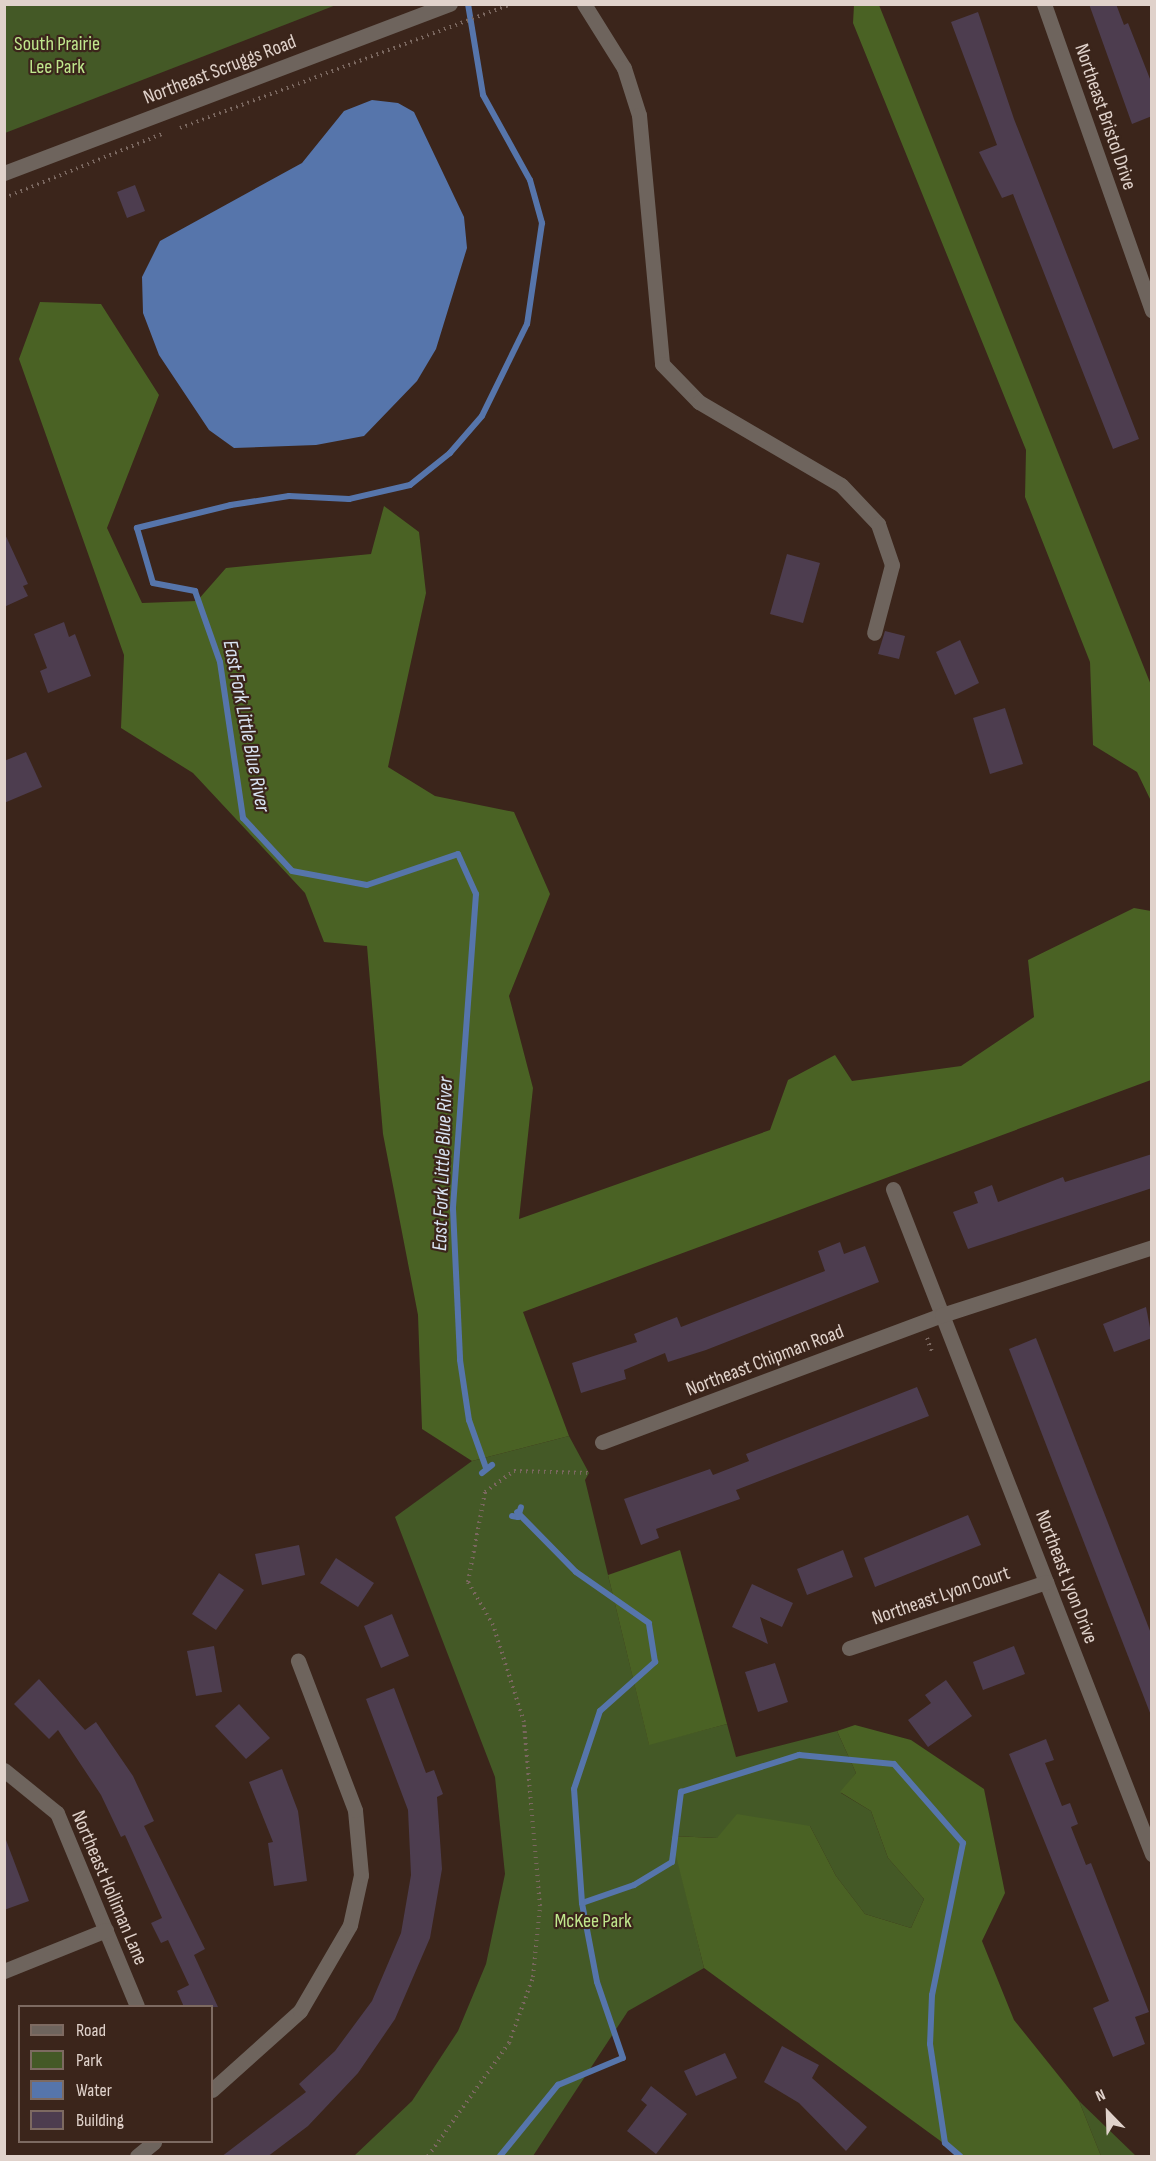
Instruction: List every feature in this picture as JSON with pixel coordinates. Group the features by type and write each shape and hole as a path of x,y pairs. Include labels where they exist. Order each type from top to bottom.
{"street":[{"name":"Northeast Scruggs Road","path":"4,173 450,4"},
{"path":"584,4 624,68 639,115 662,364 699,402 841,485 872,517 888,542 892,565 874,633"},
{"name":"Northeast Bristol Drive","path":"1044,4 1152,310"},
{"path":"893,1189 942,1315"},
{"name":"Northeast Chipman Road","path":"602,1442 942,1315 1152,1247"},
{"name":"Northeast Lyon Drive","path":"942,1315 1152,1854"},
{"name":"Northeast Lyon Court","path":"849,1648 1046,1582"},
{"path":"213,2089 300,2011 350,1925 361,1875 355,1810 298,1661"},
{"name":"Northeast Holliman Lane","path":"4,1770 57,1813 136,2005"},
{"path":"4,1971 106,1930"},
{"path":"137,2157 153,2143"}],"path":[{"path":"4,198 511,4"},
{"path":"428,2157 509,2043 533,1977 540,1906 524,1722 493,1625 468,1582 485,1492 514,1471 589,1473"}],"green space":[{"name":"South Prairie Lee Park","path":"5,4 336,4 336,5 5,133"},
{"path":"854,5 879,5 1151,685 1151,801 1137,772 1093,745 1090,662 1025,497 1026,450 853,23"},
{"path":"40,302 101,304 159,395 107,528 142,603 197,601 226,568 371,554 384,506 419,532 426,593 388,767 435,796 514,812 550,894 509,996 533,1088 519,1219 770,1130 788,1080 835,1055 852,1081 961,1066 1034,1017 1028,960 1134,908 1151,911 1151,1080 523,1312 569,1436 472,1461 422,1429 418,1315 383,1134 367,946 324,942 305,893 193,773 121,728 124,655 19,359"},
{"name":"McKee Park","path":"569,1436 589,1473 585,1480 649,1744 727,1724 736,1757 837,1731 856,1773 841,1793 871,1811 888,1858 924,1899 911,1928 865,1914 836,1876 810,1826 717,1838 672,1836 704,1968 628,2011 533,2156 354,2156 412,2101 458,2031 486,1964 505,1874 495,1777 395,1517 472,1461"},
{"path":"680,1550 727,1724 649,1745 608,1575"},
{"path":"855,1725 911,1740 984,1789 1005,1893 982,1941 1014,2020 1079,2101 1101,2156 961,2156 704,1968 671,1836 717,1838 737,1814 810,1826 836,1876 865,1914 911,1928 924,1899 888,1858 871,1811 840,1792 856,1773 837,1731"},
{"path":"1079,2101 1136,2156 1101,2156"}],"water":[{"path":"372,100 398,103 414,112 464,217 467,248 436,349 417,381 364,436 316,445 234,448 209,430 159,355 143,313 142,277 160,241 302,163 344,111"}],"building":[{"path":"1089,4 1116,4 1124,25 1128,23 1152,84 1152,116 1132,124"},
{"path":"978,12 1014,119 1139,439 1113,449 1013,194 1002,198 979,152 997,145 951,22"},
{"path":"135,185 145,211 127,218 117,192"},
{"path":"4,532 28,584 23,586 28,596 4,607"},
{"path":"787,554 820,563 803,623 770,614"},
{"path":"64,622 69,637 75,634 91,676 48,693 40,671 47,668 34,634"},
{"path":"885,631 905,636 899,659 878,654"},
{"path":"960,640 979,683 955,695 936,652"},
{"path":"1005,708 1023,764 990,774 973,718"},
{"path":"26,752 42,787 4,803 4,761"},
{"path":"1152,1154 1152,1188 968,1249 953,1212 978,1203 974,1192 992,1185 998,1202 1063,1177 1065,1182"},
{"path":"840,1242 844,1254 865,1246 879,1282 706,1350 668,1362 665,1353 624,1370 626,1379 581,1393 572,1363 637,1342 634,1334 677,1317 681,1327 825,1271 818,1251"},
{"path":"1146,1307 1152,1338 1114,1352 1103,1324"},
{"path":"1036,1338 1152,1636 1152,1718 1009,1349"},
{"path":"917,1387 929,1416 736,1490 740,1499 656,1529 659,1538 641,1545 624,1499 710,1469 713,1475 749,1461 746,1454"},
{"path":"968,1515 981,1545 875,1587 864,1558"},
{"path":"299,1545 305,1575 262,1585 255,1554"},
{"path":"843,1550 853,1577 807,1595 797,1569"},
{"path":"336,1558 374,1583 358,1607 320,1583"},
{"path":"219,1573 244,1590 216,1630 192,1614"},
{"path":"752,1584 793,1603 782,1627 760,1617 768,1644 732,1627"},
{"path":"392,1614 409,1656 381,1668 364,1626"},
{"path":"214,1646 222,1692 196,1696 187,1651"},
{"path":"1014,1646 1025,1674 983,1690 973,1662"},
{"path":"775,1663 788,1702 758,1712 745,1672"},
{"path":"39,1679 85,1730 96,1722 133,1776 154,1821 144,1826 205,1949 194,1955 218,2007 183,2005 177,1991 189,1985 168,1940 161,1943 151,1923 162,1918 125,1835 121,1837 101,1795 58,1730 49,1739 14,1704"},
{"path":"946,1680 972,1716 928,1747 908,1720 931,1703 925,1695"},
{"path":"394,1688 426,1773 434,1770 443,1794 437,1797 442,1869 430,1938 395,2019 358,2073 308,2126 267,2157 221,2157 306,2092 299,2084 335,2051 372,2001 401,1933 411,1875 408,1810 366,1699"},
{"path":"239,1704 270,1738 246,1759 215,1726"},
{"path":"1046,1739 1054,1760 1045,1763 1062,1806 1070,1803 1078,1824 1071,1827 1086,1865 1091,1863 1149,2012 1135,2017 1145,2044 1113,2057 1093,2008 1109,2001 1009,1754"},
{"path":"282,1769 298,1811 307,1881 274,1886 268,1843 273,1842 249,1782"},
{"path":"6,1840 29,1901 4,1910 4,1841"},
{"path":"782,2046 819,2065 812,2078 867,2127 846,2151 799,2103 764,2082"},
{"path":"725,2053 737,2078 696,2096 684,2071"},
{"path":"651,2086 687,2114 656,2154 627,2131 647,2105 641,2100"}],"waterway":[{"name":"East Fork Little Blue River","path":"468,4 483,95 530,180 542,223 527,324 482,416 450,453 410,485 349,499 289,496 231,505 137,528 153,583 195,591 220,662 243,818 292,871 367,885 458,854 476,894 453,1209 460,1360 469,1420 486,1468"},
{"name":"East Fork Little Blue River","path":"482,1473 492,1465"},
{"name":"East Fork Little Blue River","path":"512,1516 518,1517 521,1507"},
{"name":"East Fork Little Blue River","path":"500,2156 558,2085 623,2058 597,1982 582,1903 574,1789 600,1711 655,1662 649,1623 576,1572 517,1512"},
{"path":"582,1903 634,1885 672,1862 681,1792 799,1755 894,1764 963,1843 932,1995 930,2044 945,2143 960,2156"}]}
